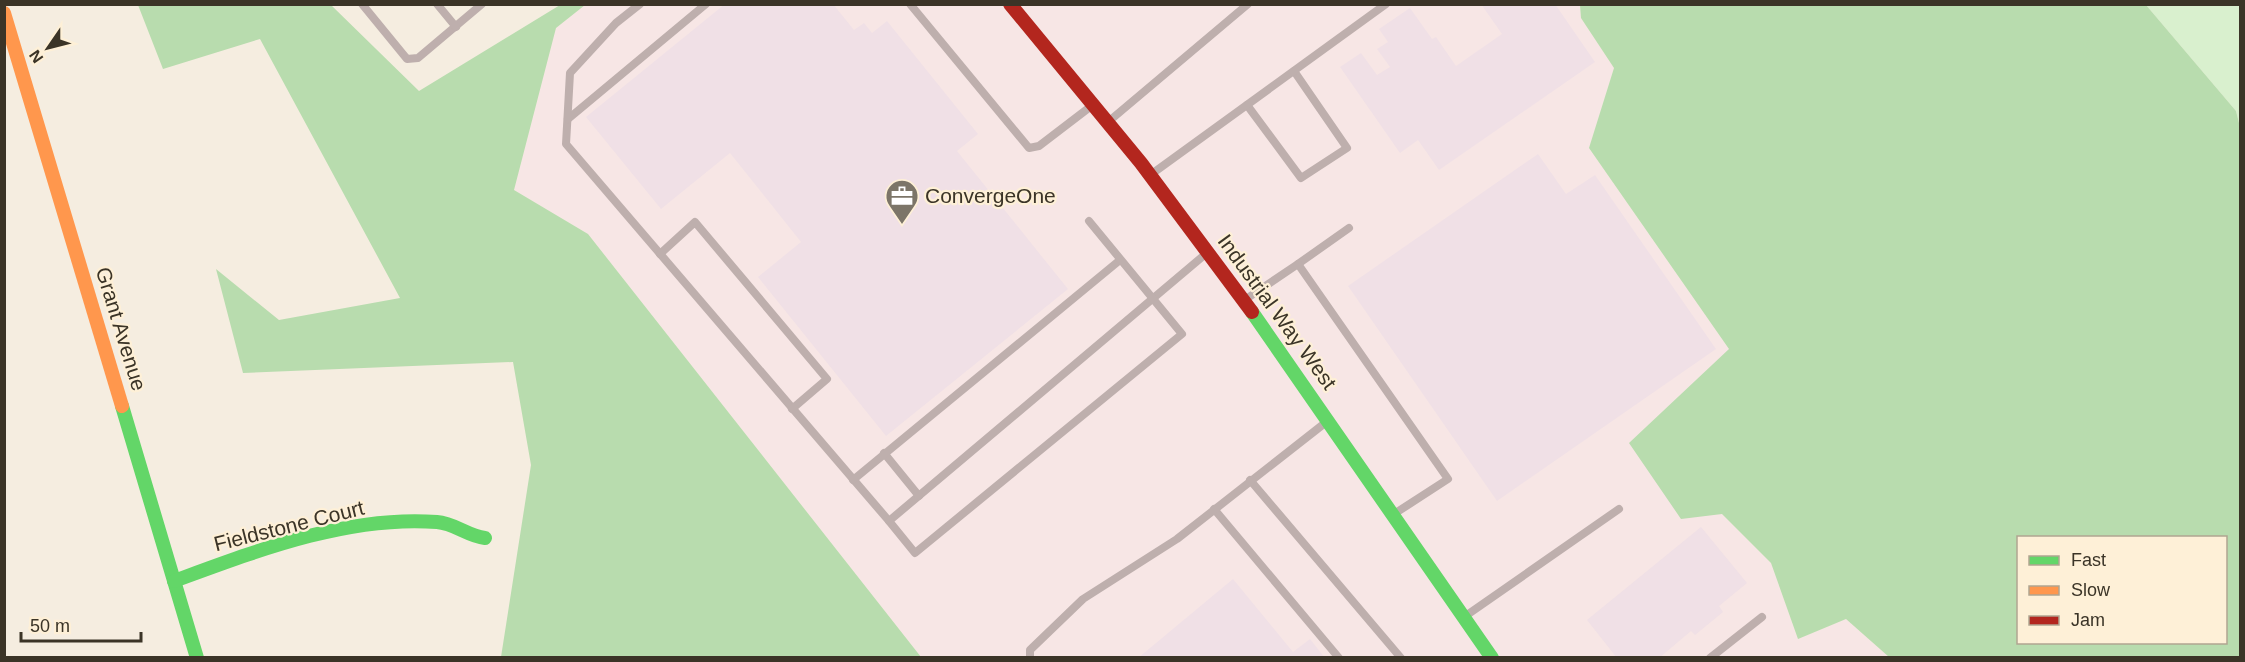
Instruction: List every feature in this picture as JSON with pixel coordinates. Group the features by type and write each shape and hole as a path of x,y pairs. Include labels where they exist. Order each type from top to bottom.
{"street":[{"name":"Industrial Way West","path":"1010,4 1108,122 1209,252 1492,657"},
{"name":"Grant Avenue","path":"4,12 197,657"},
{"name":"Fieldstone Court","path":"174,581 218,564 300,541 366,527 438,522 457,526 485,538"}],"lane":[{"path":"362,4 407,60 418,58 482,4"},
{"path":"437,4 456,27"},
{"path":"640,4 616,23 570,73 566,144 915,553 1182,334 1089,221"},
{"path":"568,119 706,4"},
{"path":"910,4 1029,148 1039,146 1093,105"},
{"path":"1231,4 1245,7"},
{"path":"1150,175 1386,4"},
{"path":"1108,122 1245,7"},
{"path":"1247,105 1301,178 1347,148 1294,71"},
{"path":"660,254 695,222 827,379 792,409"},
{"path":"1244,301 1349,228"},
{"path":"888,521 1209,252"},
{"path":"853,480 1120,260"},
{"path":"1298,264 1448,479 1393,514"},
{"path":"1030,657 1030,650 1083,599 1177,539 1250,480 1329,421"},
{"path":"884,453 919,496"},
{"path":"1250,480 1401,657"},
{"path":"1214,509 1339,657"},
{"path":"1464,617 1618,509"},
{"path":"1710,657 1762,616"}],"shaded area":[{"path":"585,5 1580,5 1581,18 1614,68 1589,148 1729,349 1722,514 1771,563 1798,639 1846,619 1889,657 921,657 588,234 514,190 556,28"}],"green space":[{"path":"138,5 331,5 419,91 560,5 585,5 556,28 514,190 588,234 921,657 501,657 531,465 513,362 243,373 216,269 279,320 400,298 260,39 163,69"},
{"path":"1580,5 2146,5 2236,111 2240,127 2240,657 1889,657 1846,619 1798,639 1771,563 1722,514 1681,519 1629,443 1729,349 1589,148 1614,68 1581,18"},
{"path":"2146,5 2240,5 2240,127 2236,111"}],"building":[{"name":"ConvergeOne","path":"725,4 833,4 854,30 864,23 872,33 887,21 978,134 957,151 1068,289 886,436 758,277 801,242 730,153 661,209 586,117"},
{"path":"1481,4 1555,4 1595,62 1439,170 1418,140 1400,153 1340,67 1361,53 1377,75 1390,67 1377,49 1388,42 1379,29 1410,8 1432,39 1436,37 1456,66 1502,34"},
{"path":"1538,154 1566,194 1595,175 1716,349 1497,501 1348,286"},
{"path":"1701,527 1747,583 1719,606 1723,612 1695,635 1691,631 1659,658 1617,658 1587,620"},
{"path":"1233,579 1293,652 1310,639 1325,658 1138,658"}],"traffic: fast":[{"path":"1252,312 1492,658"},
{"path":"122,406 197,658"},
{"path":"174,581 270,547 370,524 404,521 437,522 485,538"}],"traffic: slow":[{"path":"4,13 122,406"}],"traffic: jam":[{"path":"1010,4 1141,163 1252,312"}],"place":[{"name":"ConvergeOne","path":"902,225"}]}
